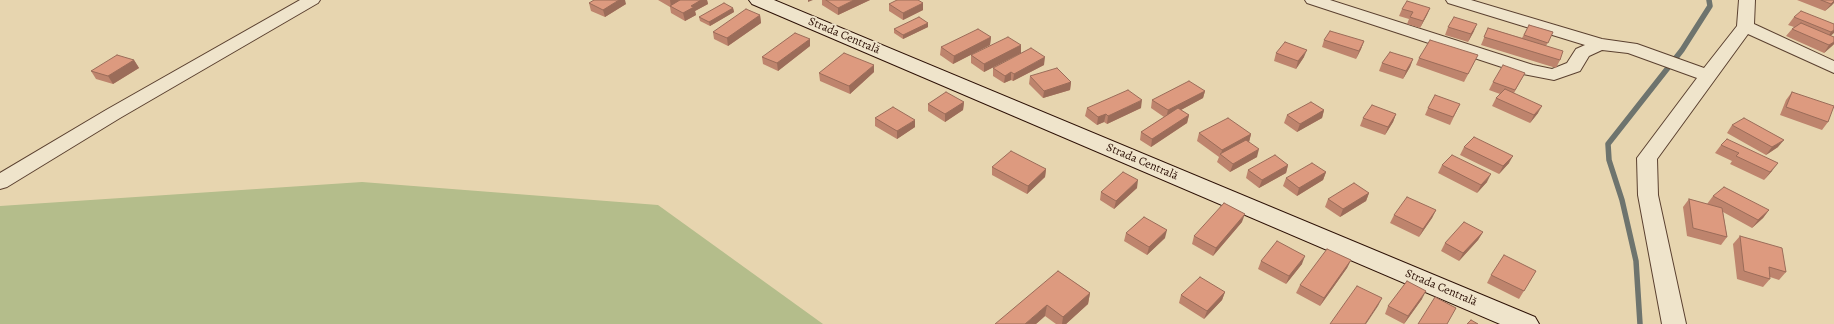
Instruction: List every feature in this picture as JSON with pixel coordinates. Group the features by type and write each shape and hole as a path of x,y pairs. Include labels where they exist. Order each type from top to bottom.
{"main road":[{"name":"Strada Centrală","path":"758,0 1526,324"}],"street":[{"path":"0,182 113,114 312,0"},
{"path":"1313,0 1529,70 1554,74 1574,67 1582,53 1600,44"},
{"path":"1454,0 1600,44 1631,48 1707,75"},
{"path":"1674,324 1648,195 1647,158 1707,75 1745,26 1747,0"},
{"path":"1745,26 1834,68"}],"green space":[{"path":"362,182 658,205 823,324 0,324 0,206"}],"building":[{"path":"594,0 619,0 603,10 589,3"},
{"path":"680,0 701,0 691,6 694,7 683,13 670,6"},
{"path":"826,0 854,0 838,8"},
{"path":"897,0 918,0 923,3 903,13 889,4"},
{"path":"1821,0 1834,0 1834,1 1831,4"},
{"path":"1407,1 1430,8 1423,21 1410,17 1413,12 1402,9"},
{"path":"724,3 733,8 709,22 699,17"},
{"path":"746,9 760,15 727,38 713,32"},
{"path":"1801,11 1834,24 1834,30 1831,32 1794,17"},
{"path":"919,17 928,23 903,35 894,29"},
{"path":"1454,17 1477,24 1471,34 1448,27"},
{"path":"1801,23 1834,37 1834,42 1829,45 1792,29"},
{"path":"1529,25 1553,32 1548,43 1524,35"},
{"path":"1488,28 1563,51 1560,60 1484,37"},
{"path":"978,29 991,37 954,56 941,47"},
{"path":"1330,31 1364,41 1359,51 1324,40"},
{"path":"795,33 810,39 777,63 762,57"},
{"path":"1008,37 1021,45 984,64 971,55"},
{"path":"1430,40 1478,55 1468,74 1419,58"},
{"path":"1285,42 1307,50 1298,61 1276,53"},
{"path":"1031,48 1045,57 1014,74 1011,72 1005,76 993,68"},
{"path":"1390,52 1413,59 1406,71 1382,63"},
{"path":"844,53 874,65 849,86 819,73"},
{"path":"117,55 134,60 108,76 91,71"},
{"path":"1503,65 1525,73 1515,90 1493,82"},
{"path":"1057,68 1071,82 1044,91 1030,76"},
{"path":"1189,81 1205,91 1168,110 1152,100"},
{"path":"1505,89 1542,106 1534,115 1496,98"},
{"path":"1128,90 1142,100 1108,116 1106,114 1098,117 1087,108"},
{"path":"946,92 964,102 945,114 928,104"},
{"path":"1792,92 1834,106 1828,122 1786,107"},
{"path":"1435,95 1460,104 1453,117 1428,108"},
{"path":"1311,102 1324,110 1300,124 1287,115"},
{"path":"1372,105 1396,114 1388,127 1363,118"},
{"path":"893,107 915,120 897,131 875,118"},
{"path":"1178,108 1189,115 1152,139 1141,132"},
{"path":"1228,118 1251,134 1222,150 1199,133"},
{"path":"1744,118 1784,140 1772,147 1732,125"},
{"path":"1474,137 1513,156 1503,166 1464,147"},
{"path":"1727,139 1778,163 1770,172 1736,156 1739,153 1721,145"},
{"path":"1246,140 1259,149 1233,164 1220,154"},
{"path":"1011,151 1046,169 1028,186 992,167"},
{"path":"1275,155 1288,165 1262,180 1248,170"},
{"path":"1452,155 1491,174 1481,185 1442,165"},
{"path":"1312,163 1326,172 1299,188 1286,178"},
{"path":"1123,172 1138,180 1116,201 1101,192"},
{"path":"1354,183 1369,193 1343,209 1328,199"},
{"path":"1724,187 1769,210 1758,220 1713,196"},
{"path":"1407,197 1436,210 1423,229 1394,215"},
{"path":"1689,199 1722,208 1727,237 1693,228"},
{"path":"1224,203 1245,214 1216,248 1194,236"},
{"path":"1144,217 1167,230 1149,247 1126,233"},
{"path":"1464,222 1483,232 1463,253 1445,243"},
{"path":"1740,236 1782,248 1786,272 1769,267 1770,279 1744,271"},
{"path":"1277,241 1305,256 1289,276 1261,261"},
{"path":"1327,249 1351,260 1324,298 1300,285"},
{"path":"1504,255 1536,271 1524,291 1491,275"},
{"path":"1058,271 1090,293 1063,317 1047,305 1025,324 995,324"},
{"path":"1200,277 1225,292 1207,311 1181,295"},
{"path":"1407,281 1426,291 1408,316 1388,306"},
{"path":"1357,286 1382,298 1365,324 1330,324"},
{"path":"1435,297 1456,308 1447,324 1418,324"},
{"path":"1471,320 1478,324 1467,324"}],"waterway":[{"path":"1640,324 1636,261 1622,200 1609,160 1608,144 1682,50 1710,6 1709,0"}]}
